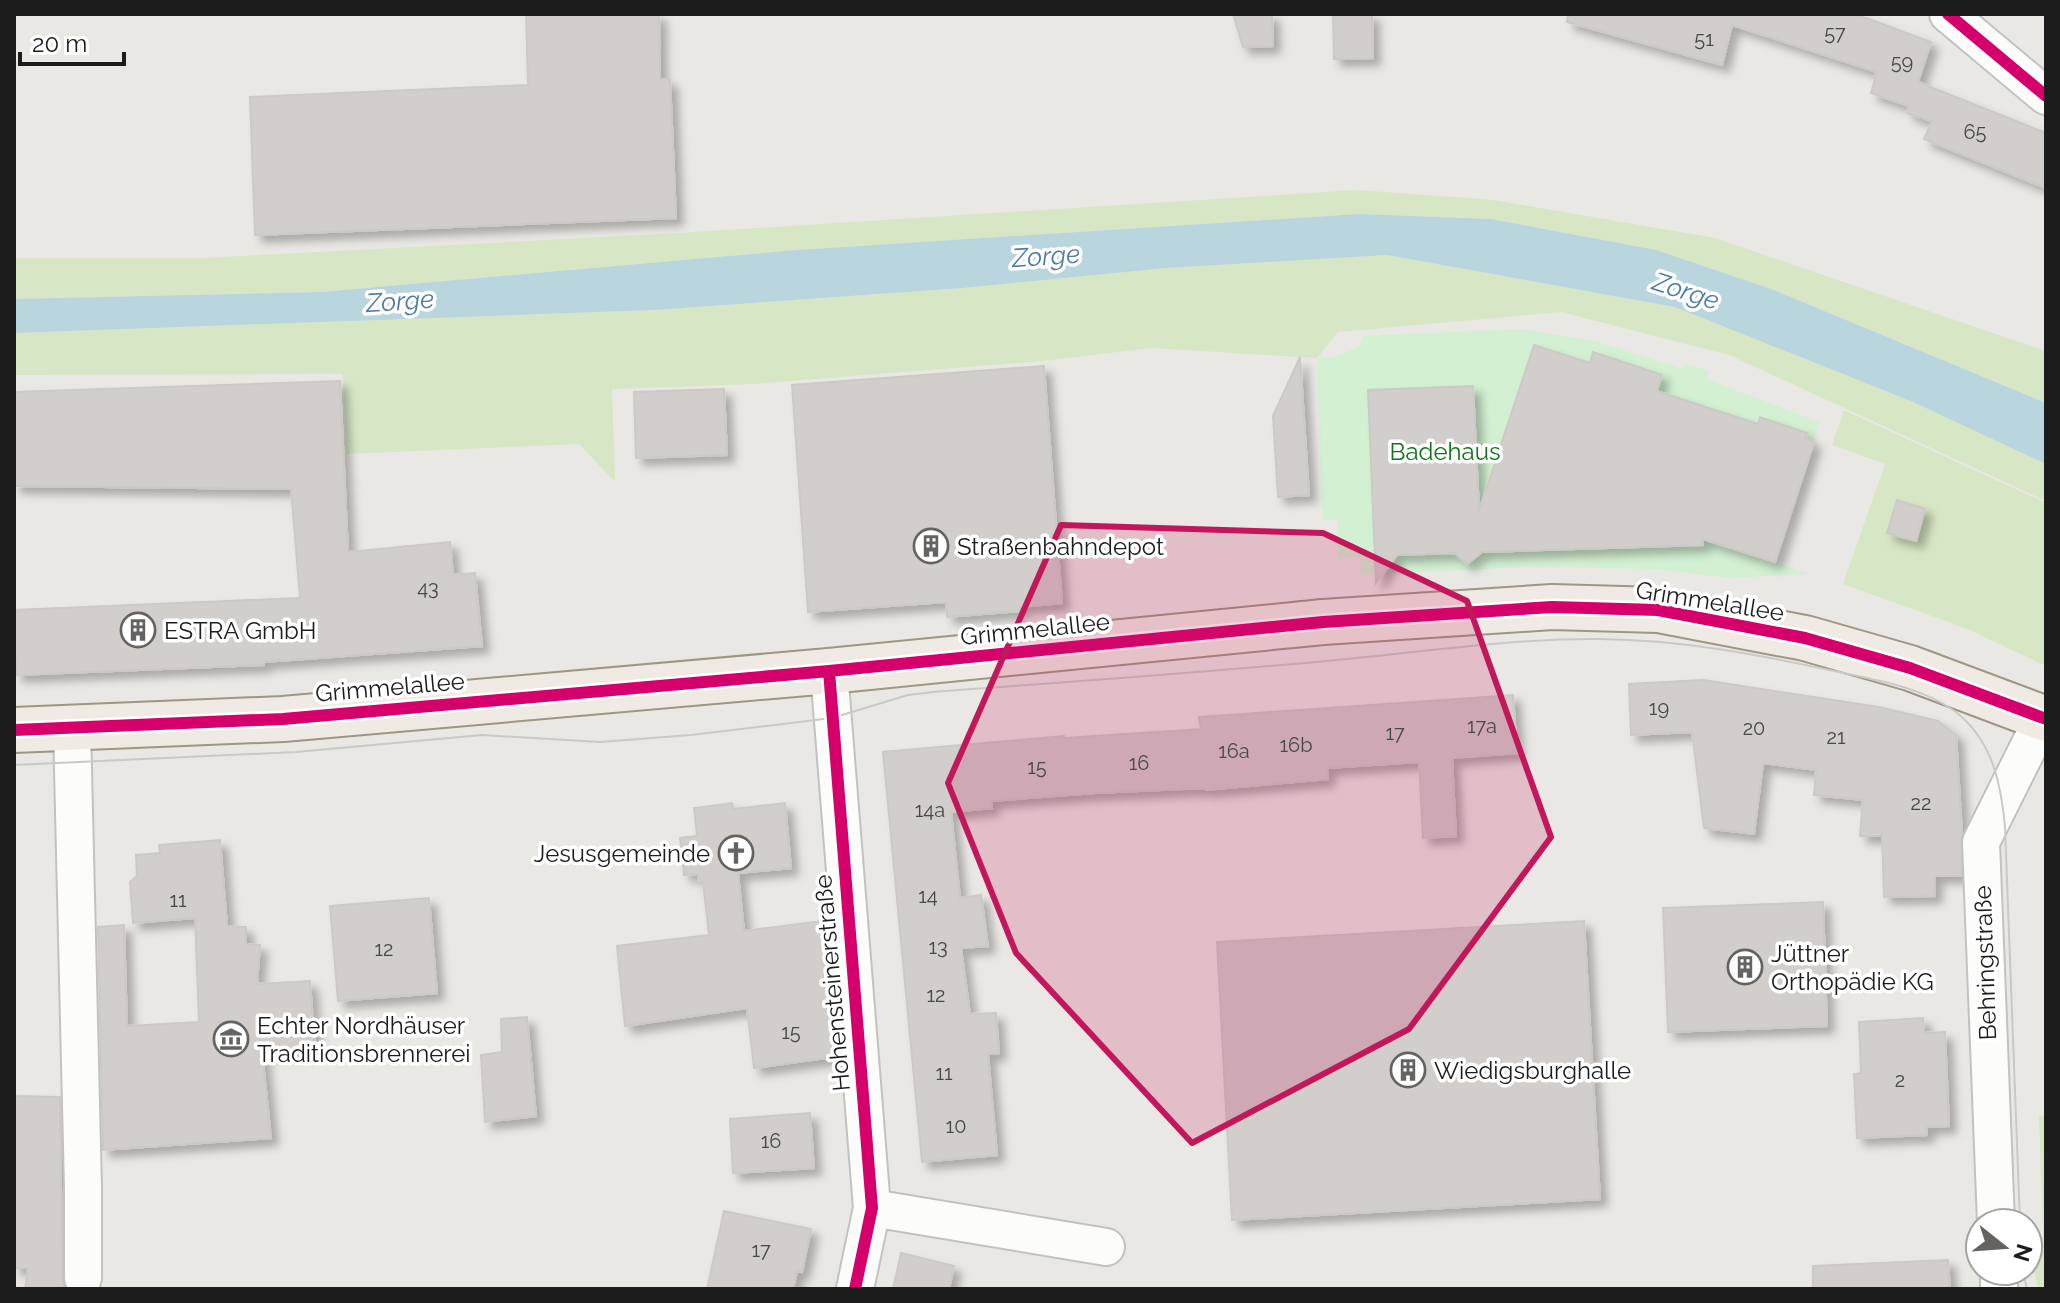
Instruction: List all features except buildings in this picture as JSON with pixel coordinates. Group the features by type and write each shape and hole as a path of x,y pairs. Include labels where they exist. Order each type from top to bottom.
{"main road":[{"name":"Grimmelallee","path":"14,730 283,719 829,671 1339,621 1552,607 1658,610 1817,642 1910,668 2045,718"}],"street":[{"path":"1948,14 2046,96"},
{"name":"Hohensteinerstraße","path":"829,671 872,1208 855,1289"},
{"name":"Behringstraße","path":"1995,1207 1981,842 2045,718"},
{"path":"72,728 83,1278"},
{"path":"872,1208 1106,1247"}],"highlighted area":[{"path":"1061,525 1323,533 1467,601 1551,837 1409,1029 1192,1143 1016,953 948,783"}],"green space":[{"path":"1357,190 1494,200 1715,238 2046,351 2046,403 1774,290 1656,250 1491,219 1359,214 797,250 321,292 14,299 14,258 203,258 679,233"},
{"path":"1387,255 1675,307 1913,402 2046,464 2046,501 1729,355 1561,312 1338,332 1317,358 1151,348 1043,361 754,384 612,389 615,482 579,444 346,454 343,374 14,375 14,333 655,310 963,288 1167,268"},
{"name":"Badehaus","path":"1521,329 1599,342 1683,369 1686,364 1709,371 1707,379 1819,422 1784,534 1778,532 1769,560 1811,574 1728,578 1658,569 1524,567 1361,575 1360,558 1338,559 1337,520 1322,520 1317,358 1332,358 1359,347 1363,336"},
{"path":"1844,410 2046,503 2046,666 1965,628 1843,584 1885,464 1832,445"},
{"path":"2046,1115 2046,1289 2038,1287 2044,1287 2039,1116"}],"water":[{"name":"Zorge","path":"1359,214 1491,219 1656,250 1774,290 2046,403 2046,464 1913,402 1675,307 1387,255 1167,268 963,288 655,310 14,333 14,299 321,292 797,250"}],"tram line":[{"path":"14,765 296,752 482,735 600,742 691,735 832,718 908,695 933,692 1235,669 1535,641 1601,639 1689,645 1880,681 1911,689 1953,710 1977,734 1986,748 1997,778 2005,827 2019,1207"}],"cycle path":[{"path":"1948,14 2046,96"},
{"path":"14,730 283,719 829,671 1323,622 1552,607 1658,610 1805,638 1910,668 2046,719"},
{"path":"829,671 872,1208 855,1289"}],"place":[{"name":"Straßenbahndepot","path":"931,546"},
{"name":"ESTRA GmbH","path":"138,630"},
{"name":"Jesusgemeinde","path":"736,853"},
{"name":"Jüttner Orthopädie KG","path":"1745,967"},
{"name":"Echter Nordhäuser Traditionsbrennerei","path":"231,1039"},
{"name":"Wiedigsburghalle","path":"1408,1070"}]}
